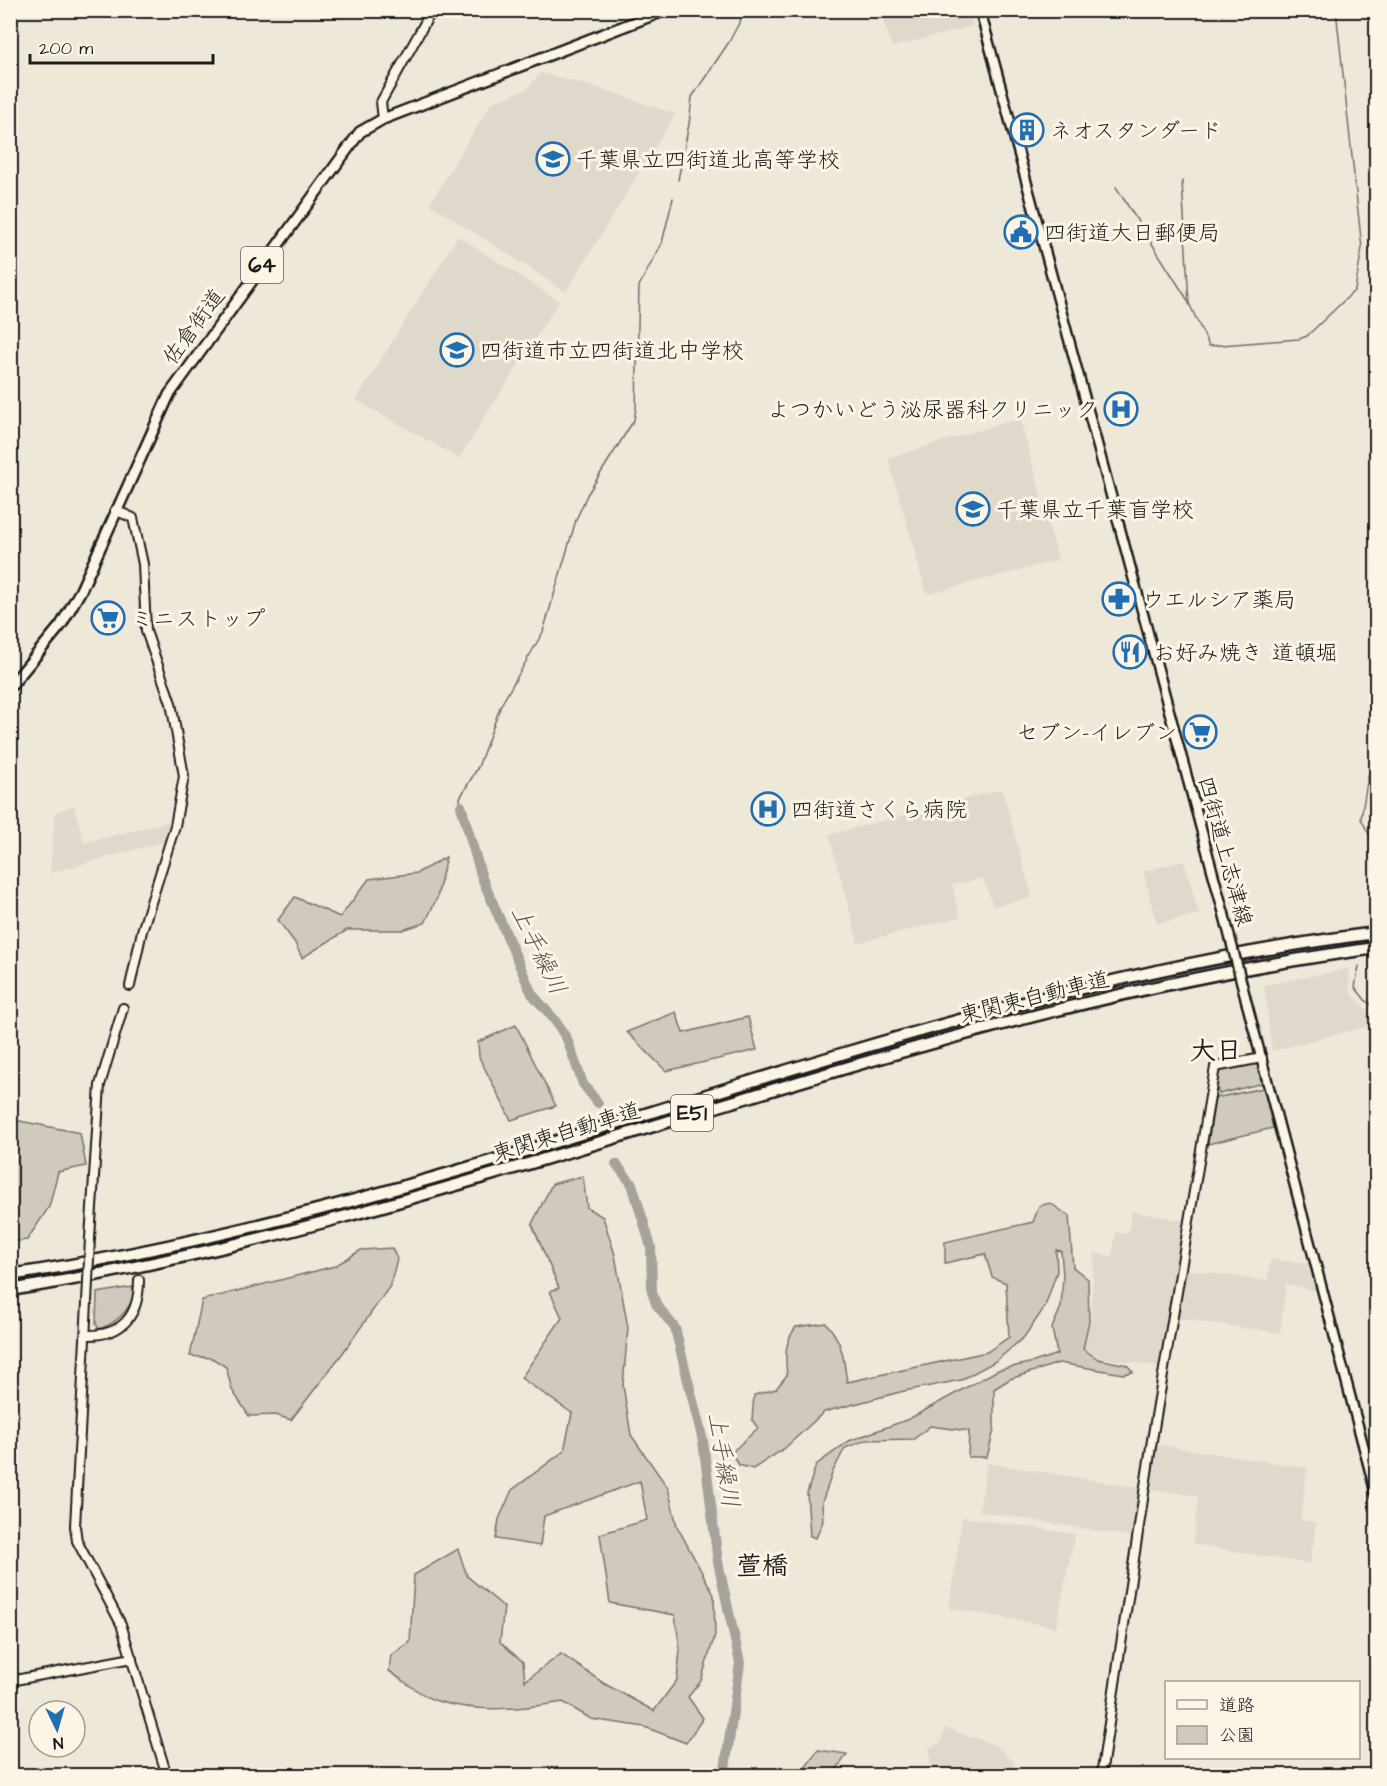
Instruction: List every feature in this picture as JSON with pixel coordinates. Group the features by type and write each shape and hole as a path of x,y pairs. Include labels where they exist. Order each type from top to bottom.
{"highway":[{"name":"東関東自動車道","path":"10,1275 96,1261 178,1244 348,1201 558,1140 835,1055 1004,1008 1185,965 1377,933"},
{"name":"東関東自動車道","path":"10,1290 112,1272 214,1250 447,1189 838,1069 1007,1022 1190,979 1271,963 1377,948"},
{"path":"10,1268 96,1261"},
{"path":"10,1298 112,1272"}],"main road":[{"name":"佐倉街道","path":"10,687 71,609 174,387 354,139 366,127 383,119 666,10"},
{"name":"四街道上志津線","path":"980,10 1224,914 1284,1151 1377,1494"}],"street":[{"path":"383,119 381,102 432,10"},
{"path":"115,510 133,518 143,564 146,631 171,703 184,776 179,811 142,932 130,986"},
{"path":"123,1008 100,1085 75,1526 77,1541 121,1624 167,1776"},
{"path":"1101,1776 1139,1519 1215,1067 1262,1058"},
{"path":"86,1335 108,1334 133,1314 139,1296 140,1280"},
{"path":"10,1681 132,1658"}],"shaded area":[{"path":"880,11 969,11 973,26 892,47"},
{"name":"千葉県立四街道北高等学校","path":"541,73 599,88 675,114 566,292 430,204 491,103 527,89"},
{"name":"四街道市立四街道北中学校","path":"458,236 559,301 459,458 356,400"},
{"name":"千葉県立千葉盲学校","path":"1020,418 1058,560 929,594 926,592 888,458"},
{"path":"1002,789 1032,897 993,907 983,878 952,885 960,917 858,943 829,835"},
{"path":"74,805 84,843 172,821 166,841 50,873 55,813"},
{"path":"1184,861 1199,914 1157,924 1143,871"},
{"path":"1349,969 1350,992 1376,1020 1376,1024 1272,1051 1264,985"},
{"path":"1132,1211 1184,1221 1160,1367 1098,1357 1084,1348 1091,1319 1094,1253 1112,1256 1116,1232 1128,1234"},
{"path":"1271,1259 1309,1264 1317,1291 1286,1284 1280,1333 1176,1318 1184,1269 1267,1281"},
{"path":"1154,1444 1307,1468 1301,1520 1316,1522 1310,1564 1193,1544 1198,1496 1149,1489"},
{"path":"987,1463 1141,1488 1133,1537 979,1511"},
{"path":"962,1517 1075,1534 1056,1627 949,1608"},
{"path":"946,1728 995,1745 1014,1762 1013,1775 932,1775 929,1748 940,1743"}],"green space":[{"path":"446,857 437,898 425,923 402,930 347,930 302,958 295,943 278,920 295,897 340,917 369,879 417,873"},
{"path":"676,1012 683,1033 748,1017 757,1050 666,1071 627,1032"},
{"path":"516,1025 556,1106 511,1120 479,1057 478,1042"},
{"path":"1257,1063 1263,1083 1219,1094 1215,1084 1217,1071"},
{"path":"1264,1088 1273,1128 1208,1144 1215,1098"},
{"path":"10,1119 80,1133 86,1166 58,1172 49,1207 27,1240 11,1242"},
{"path":"583,1176 587,1208 603,1217 615,1255 628,1328 623,1385 631,1435 668,1488 677,1526 714,1595 715,1635 701,1681 688,1697 703,1718 686,1743 645,1727 591,1719 563,1702 500,1709 452,1705 437,1701 412,1688 389,1671 391,1656 410,1642 414,1575 458,1549 467,1576 504,1607 500,1642 523,1662 525,1681 561,1654 605,1684 654,1711 677,1680 680,1650 675,1615 610,1603 600,1534 647,1520 640,1481 544,1516 540,1546 496,1539 499,1519 512,1490 564,1451 572,1413 521,1378 562,1318 550,1291 559,1288 532,1224 552,1184"},
{"path":"1050,1203 1069,1216 1073,1267 1088,1279 1089,1321 1083,1349 1098,1359 1127,1365 1133,1372 1123,1374 1059,1363 1010,1379 994,1389 994,1430 987,1457 968,1457 969,1431 930,1426 914,1439 866,1440 845,1448 833,1471 822,1502 823,1521 816,1538 810,1536 807,1493 816,1465 849,1441 909,1419 998,1370 1057,1354 1052,1328 1061,1307 1063,1275 1061,1251 1056,1250 1057,1271 1045,1307 1024,1337 996,1361 961,1380 904,1391 824,1412 785,1448 753,1469 739,1465 731,1453 758,1428 752,1420 754,1395 776,1389 787,1375 786,1350 796,1327 826,1323 840,1344 847,1382 987,1352 1009,1337 1006,1283 992,1277 985,1254 945,1263 945,1242 1033,1222 1039,1206"},
{"path":"392,1248 397,1259 390,1286 342,1354 291,1420 276,1415 249,1416 232,1390 226,1367 212,1358 190,1356 202,1300 335,1266 361,1250"},
{"path":"132,1287 135,1294 129,1306 111,1324 99,1329 96,1324 97,1293"},
{"path":"818,1750 847,1754 833,1775 800,1775"}],"waterway":[{"path":"678,180 692,97 729,42 746,10"},
{"path":"1116,187 1187,299 1209,346 1299,339 1307,336 1355,290 1362,248 1336,10"},
{"path":"1182,181 1189,303"},
{"path":"461,806 460,798 478,767 501,705 543,632 576,520 587,495 634,420 639,286 662,243 673,198"},
{"path":"1376,758 1368,776 1361,819 1372,840 1376,871"},
{"name":"上手繰川","path":"461,806 482,878 532,994 554,1019 567,1039 583,1084 598,1103"},
{"path":"1359,966 1355,987 1366,1001 1376,1008"},
{"name":"上手繰川","path":"616,1164 632,1184 651,1247 652,1292 656,1304 675,1328 703,1441 718,1562 740,1663 724,1776"}],"place":[{"name":"ネオスタンダード","path":"1027,130"},
{"name":"千葉県立四街道北高等学校","path":"553,159"},
{"name":"四街道大日郵便局","path":"1021,232"},
{"name":"四街道市立四街道北中学校","path":"457,350"},
{"name":"よつかいどう泌尿器科クリニック","path":"1121,409"},
{"name":"千葉県立千葉盲学校","path":"973,509"},
{"name":"ウエルシア薬局","path":"1119,599"},
{"name":"ミニストップ","path":"108,618"},
{"name":"お好み焼き 道頓堀","path":"1130,652"},
{"name":"セブン-イレブン","path":"1200,732"},
{"name":"四街道さくら病院","path":"768,809"}],"district":[{"name":"大日","path":"1216,1050"},
{"name":"萱橋","path":"762,1565"}]}
